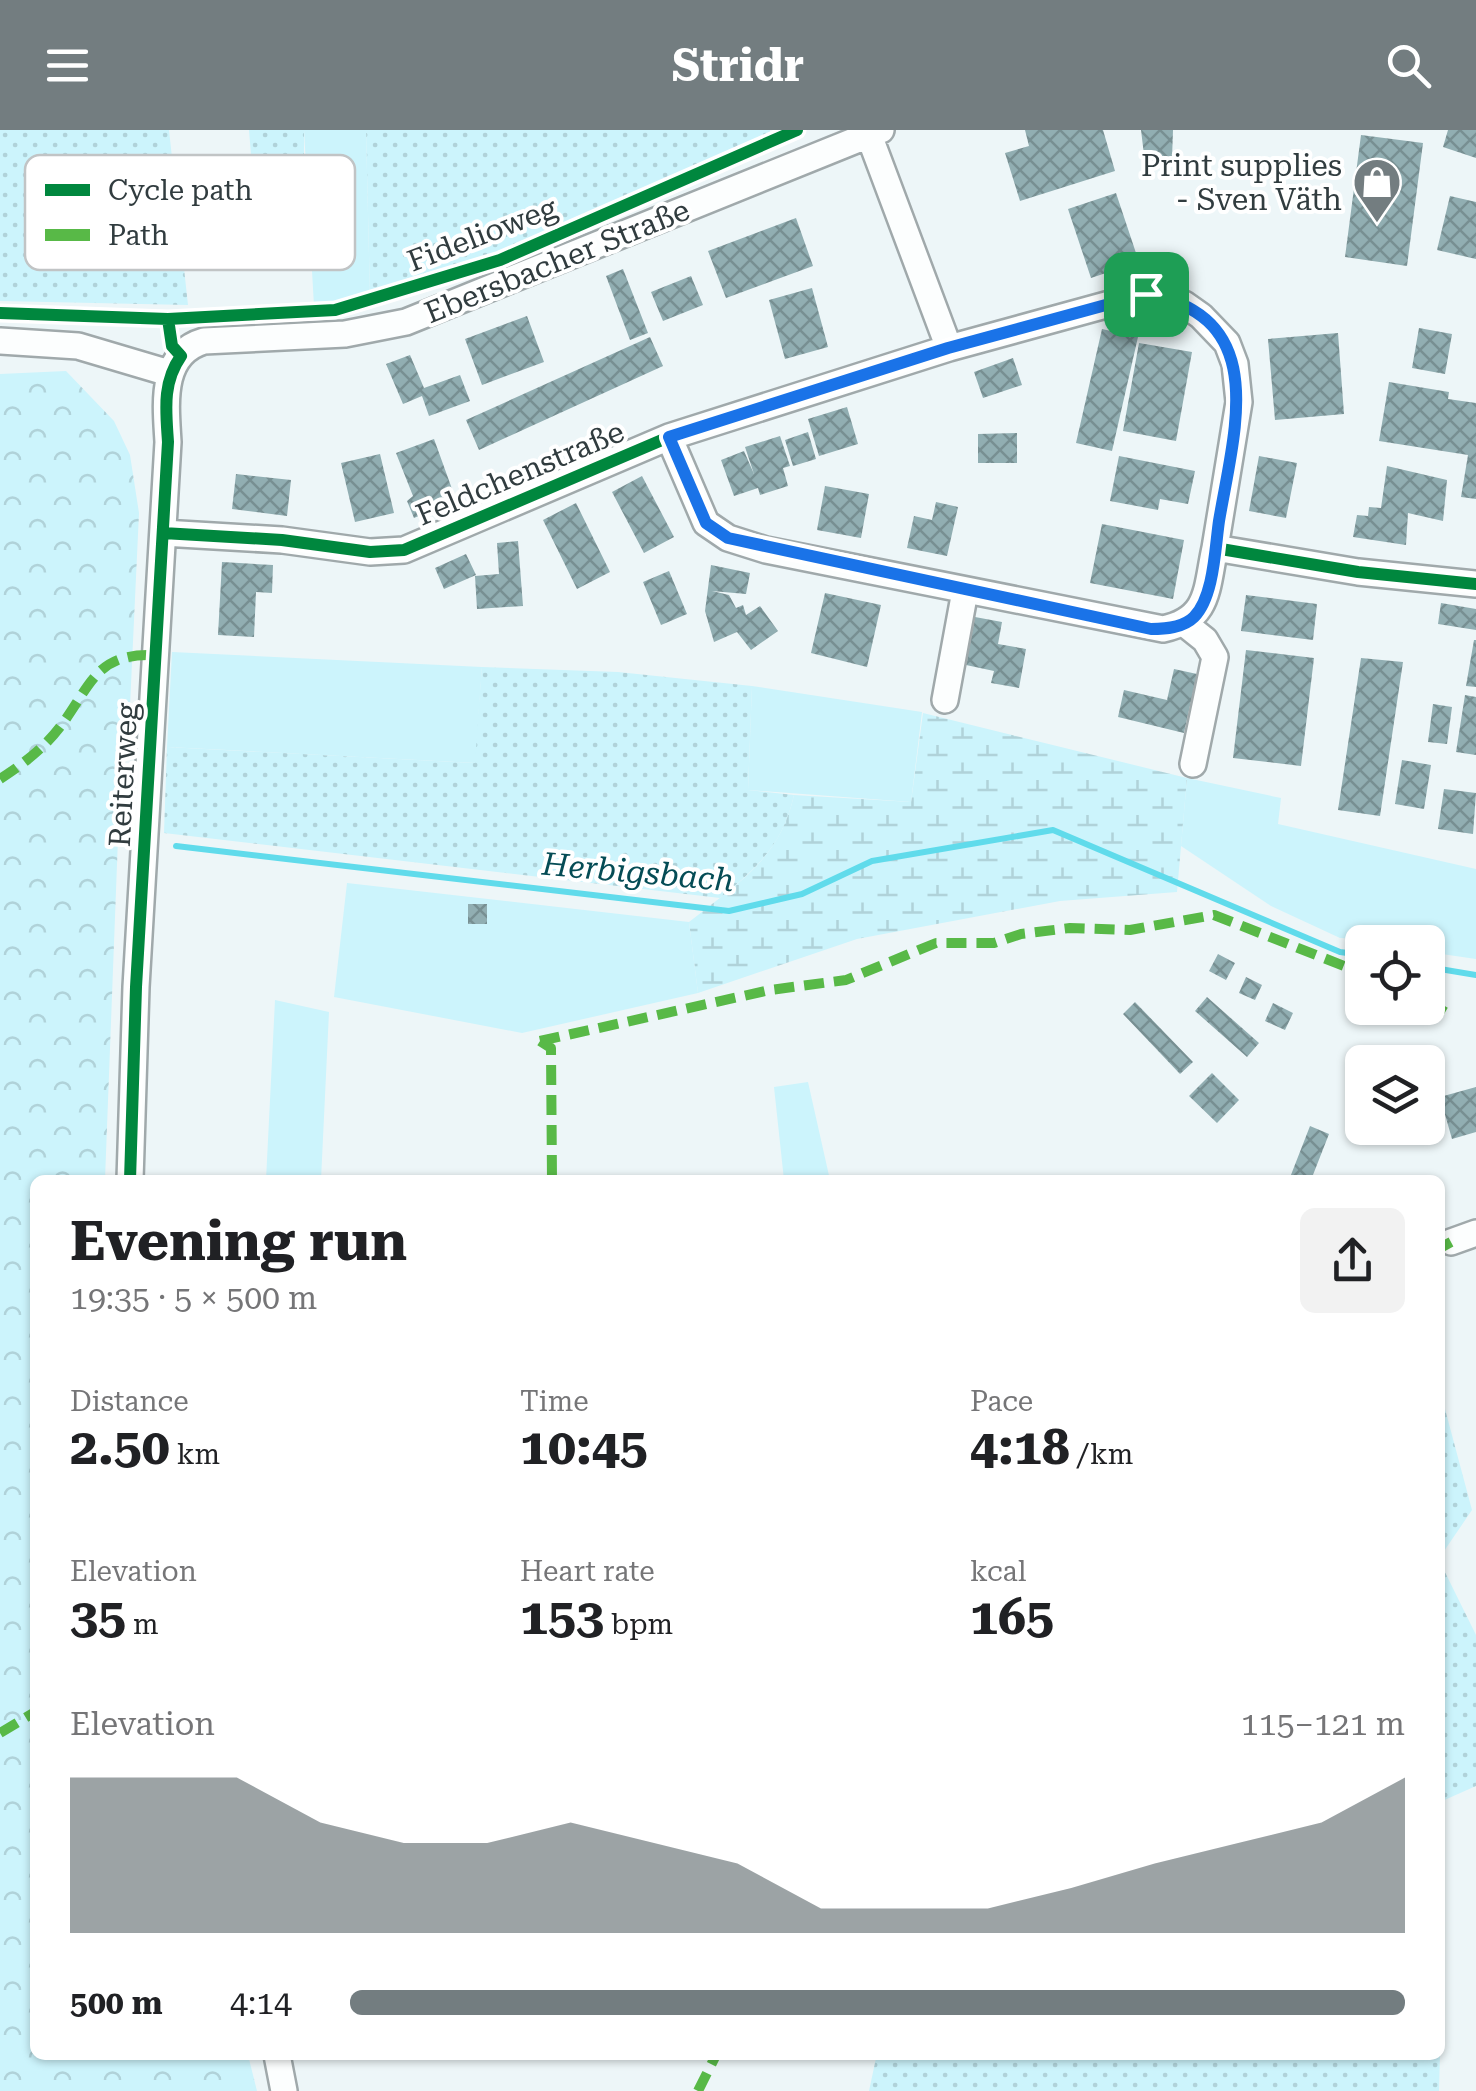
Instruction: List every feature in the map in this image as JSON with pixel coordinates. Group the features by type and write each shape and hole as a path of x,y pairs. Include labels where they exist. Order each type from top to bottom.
{"street":[{"path":"875,132 948,348"},
{"name":"Ebersbacher Straße","path":"169,373 190,345 204,341 345,334 406,322 875,132"},
{"name":"Feldchenstraße","path":"163,532 282,540 370,552 404,550 669,437 948,348 1146,294 1184,304 1201,316 1226,343 1235,364 1238,402 1214,548 1204,599 1197,615 1185,624"},
{"path":"0,341 78,346 169,373"},
{"name":"Reiterweg","path":"130,1175 136,988 169,373"},
{"path":"669,437 706,523 728,538 1151,629 1185,624 1205,640 1214,657 1193,764"},
{"path":"1214,548 1358,572 1476,584"},
{"path":"945,700 965,591"},
{"path":"1451,1242 1476,1233"},
{"path":"277,2060 284,2091"}],"green space":[{"path":"0,130 169,130 172,155 25,155 25,270 184,270 188,305 0,301"},
{"path":"249,130 304,130 304,155 251,155"},
{"path":"304,130 366,130 370,296 314,306 312,270 355,270 355,155 305,155"},
{"path":"366,130 770,130 771,137 481,260 370,296"},
{"path":"66,371 114,421 130,455 139,513 130,706 119,812 105,1175 30,1175 30,2060 249,2060 257,2091 0,2091 0,374"},
{"path":"172,652 482,667 475,763 167,747"},
{"path":"482,667 618,672 752,686 748,790 794,795 776,841 758,864 720,898 164,833 167,747 474,763"},
{"path":"752,686 922,712 911,802 748,790"},
{"path":"923,713 1187,778 1177,892 1060,901 857,939 698,993 689,922 740,882 768,853 779,836 794,795 911,802"},
{"path":"1187,778 1281,798 1278,824 1476,869 1476,959 1445,954 1445,925 1345,925 1345,938 1340,938 1271,906 1181,846"},
{"path":"347,883 689,922 698,993 522,1033 334,997"},
{"path":"275,1000 329,1012 321,1175 266,1175"},
{"path":"808,1082 829,1175 783,1175 774,1087"},
{"path":"1445,1409 1472,1510 1445,1550"},
{"path":"1445,1572 1476,1635 1476,1786 1445,1800"},
{"path":"876,2060 1440,2060 1439,2091 869,2091"}],"building":[{"path":"1025,130 1103,130 1115,171 1020,201 1005,153 1029,146"},
{"path":"1141,130 1173,130 1172,159 1145,163"},
{"path":"1448,130 1476,130 1476,158 1443,147"},
{"path":"1361,135 1423,143 1407,266 1345,257"},
{"path":"1116,193 1139,262 1091,278 1068,209"},
{"path":"1450,196 1476,202 1476,259 1437,250"},
{"path":"796,218 813,266 726,298 708,251"},
{"path":"623,269 648,333 630,340 606,276"},
{"path":"691,276 703,305 663,321 651,292"},
{"path":"812,288 828,347 785,359 769,300"},
{"path":"527,316 544,362 482,385 465,339"},
{"path":"1419,328 1452,334 1445,374 1412,368"},
{"path":"1102,329 1138,337 1112,451 1076,443"},
{"path":"1338,333 1344,414 1275,420 1268,339"},
{"path":"650,337 663,366 479,450 466,420"},
{"path":"1139,343 1192,352 1176,441 1123,431"},
{"path":"410,355 424,388 460,375 470,401 429,416 422,396 403,404 386,364"},
{"path":"1013,358 1022,385 983,398 974,372"},
{"path":"1389,382 1449,392 1448,399 1476,403 1476,499 1461,497 1468,455 1379,441"},
{"path":"847,407 858,444 819,456 808,419"},
{"path":"808,432 816,459 793,466 785,440"},
{"path":"1017,433 1017,463 978,463 978,434"},
{"path":"780,436 790,466 783,468 788,486 760,495 758,488 734,496 721,460 744,451 754,474 745,447"},
{"path":"434,439 456,500 414,518 407,501 413,496 396,453"},
{"path":"380,454 394,513 355,522 341,463"},
{"path":"1119,456 1195,471 1188,504 1160,499 1158,510 1110,501"},
{"path":"1259,456 1297,463 1286,518 1249,511"},
{"path":"1387,466 1447,480 1443,521 1408,513 1406,545 1353,537 1357,515 1368,516 1369,507 1381,508"},
{"path":"236,474 291,480 287,516 232,509"},
{"path":"642,476 674,537 644,553 612,492"},
{"path":"825,486 869,494 861,538 817,530"},
{"path":"936,502 958,507 947,556 907,548 914,516 932,520"},
{"path":"576,503 610,572 577,589 543,520"},
{"path":"1102,524 1184,540 1173,599 1090,583"},
{"path":"518,541 523,606 477,609 475,576 499,574 497,543"},
{"path":"466,554 476,575 444,589 435,568"},
{"path":"222,562 273,565 272,593 256,592 254,637 218,635"},
{"path":"711,565 750,573 746,594 712,591 729,595 736,608 743,605 746,615 760,606 778,631 751,650 737,632 714,642 705,611"},
{"path":"669,571 687,614 661,625 643,582"},
{"path":"825,593 881,605 867,667 811,653"},
{"path":"1246,595 1317,604 1313,640 1241,631"},
{"path":"1441,603 1476,609 1476,630 1438,624"},
{"path":"975,617 1002,622 998,644 1026,649 1019,688 991,683 994,671 966,665"},
{"path":"1476,640 1476,687 1466,686"},
{"path":"1246,650 1314,658 1301,766 1233,758"},
{"path":"1361,658 1403,662 1380,816 1338,810"},
{"path":"1174,669 1197,674 1184,733 1118,717 1124,690 1167,700"},
{"path":"1465,695 1476,697 1476,755 1456,752"},
{"path":"1433,704 1452,707 1447,744 1428,742"},
{"path":"1402,760 1431,765 1424,809 1395,804"},
{"path":"1444,789 1476,793 1473,834 1438,829"},
{"path":"468,904 487,904 487,924 468,924"},
{"path":"1218,954 1235,963 1226,980 1209,971"},
{"path":"1246,977 1262,985 1255,1000 1239,993"},
{"path":"1207,997 1259,1043 1247,1057 1195,1011"},
{"path":"1135,1002 1193,1062 1180,1074 1123,1014"},
{"path":"1273,1003 1293,1013 1285,1030 1265,1021"},
{"path":"1212,1073 1239,1100 1217,1123 1189,1096"},
{"path":"1476,1087 1476,1132 1452,1139 1445,1114 1445,1096"},
{"path":"1310,1126 1329,1134 1313,1175 1291,1175"}],"waterway":[{"name":"Herbigsbach","path":"176,846 729,911 802,894 872,861 1053,830 1345,953"},
{"name":"Herbigsbach","path":"1445,970 1476,975"}],"marked path":[{"path":"0,779 47,742 96,675 107,666 134,656 154,655"},
{"path":"540,1041 770,990 846,980 936,943 994,943 1021,934 1070,928 1130,930 1214,915 1345,966"},
{"path":"1445,1012 1450,1015"},
{"path":"540,1041 551,1048 552,1175"},
{"path":"1445,1245 1451,1242"},
{"path":"0,1733 30,1715"},
{"path":"698,2091 714,2060"}],"cycle path":[{"name":"Fidelioweg","path":"0,313 168,319 335,310 500,260 797,130"},
{"path":"163,533 282,540 370,552 404,550 669,437 949,348 1146,294 1184,304 1201,316 1227,343 1235,364 1239,402 1215,548 1358,572 1476,584"},
{"path":"130,1175 136,987 168,442 167,398 171,376 181,356 172,346 168,319"}],"place":[{"name":"Print supplies - Sven Väth","path":"1377,224"}],"route":[{"path":"1146,294 1184,304 1201,316 1226,343 1235,364 1238,402 1214,548 1204,599 1197,615 1185,624 1151,629 766,550 728,538 706,523 669,437 948,348 1146,294"}]}
